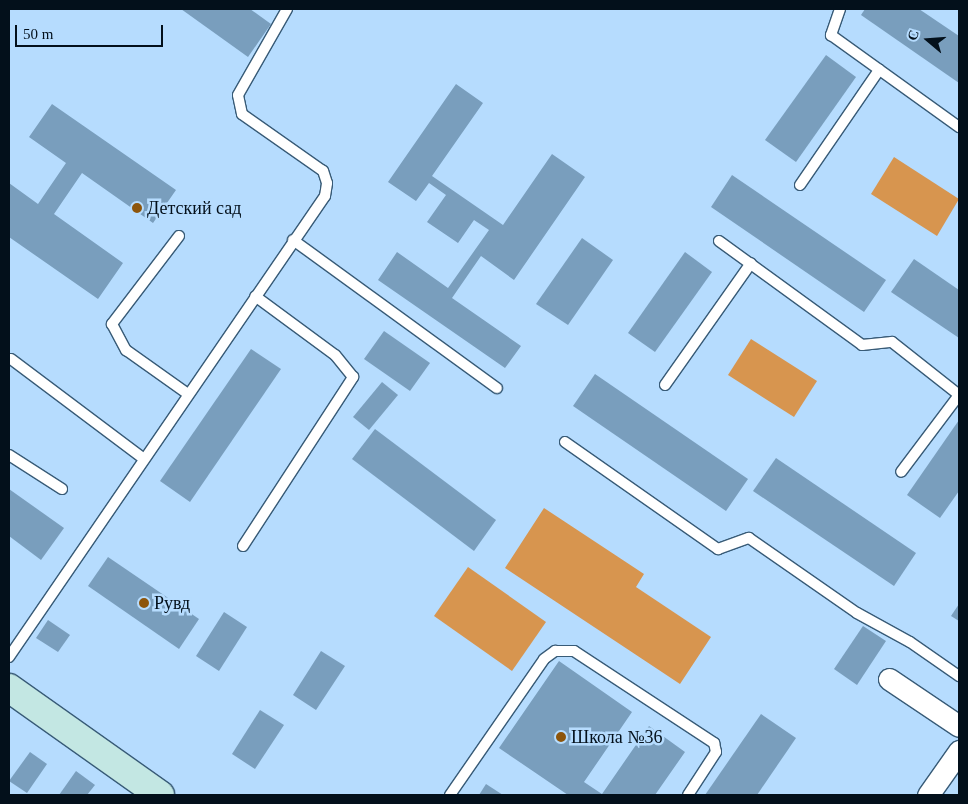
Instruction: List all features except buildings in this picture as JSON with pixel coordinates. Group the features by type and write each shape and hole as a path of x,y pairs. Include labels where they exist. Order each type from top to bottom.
{"main road":[{"path":"9,688 160,795"}],"street":[{"path":"889,680 959,726"},
{"path":"928,795 959,750"}],"lane":[{"path":"9,656 325,196 325,177 323,172 242,114 238,95 287,9"},
{"path":"840,9 831,35 959,127"},
{"path":"800,185 879,70"},
{"path":"179,236 112,324 126,350 188,394"},
{"path":"293,240 497,388"},
{"path":"719,241 862,345 892,342 959,395 901,472"},
{"path":"665,385 751,263"},
{"path":"243,546 352,377 335,355 255,296"},
{"path":"11,359 144,459"},
{"path":"565,442 718,550 749,538 857,613 910,642 959,676"},
{"path":"9,456 62,489"},
{"path":"450,795 544,659 555,651 574,652 714,743 716,752 688,795"}],"shaded area":[{"path":"894,157 959,199 937,236 871,194"},
{"path":"751,339 817,381 794,417 728,375"},
{"path":"544,508 644,574 636,587 711,637 680,684 505,568"},
{"path":"468,567 546,622 512,671 434,616"}],"place":[{"name":"Детский сад","path":"137,208"},
{"name":"Рувд","path":"144,603"},
{"name":"Школа №36","path":"561,737"}]}
